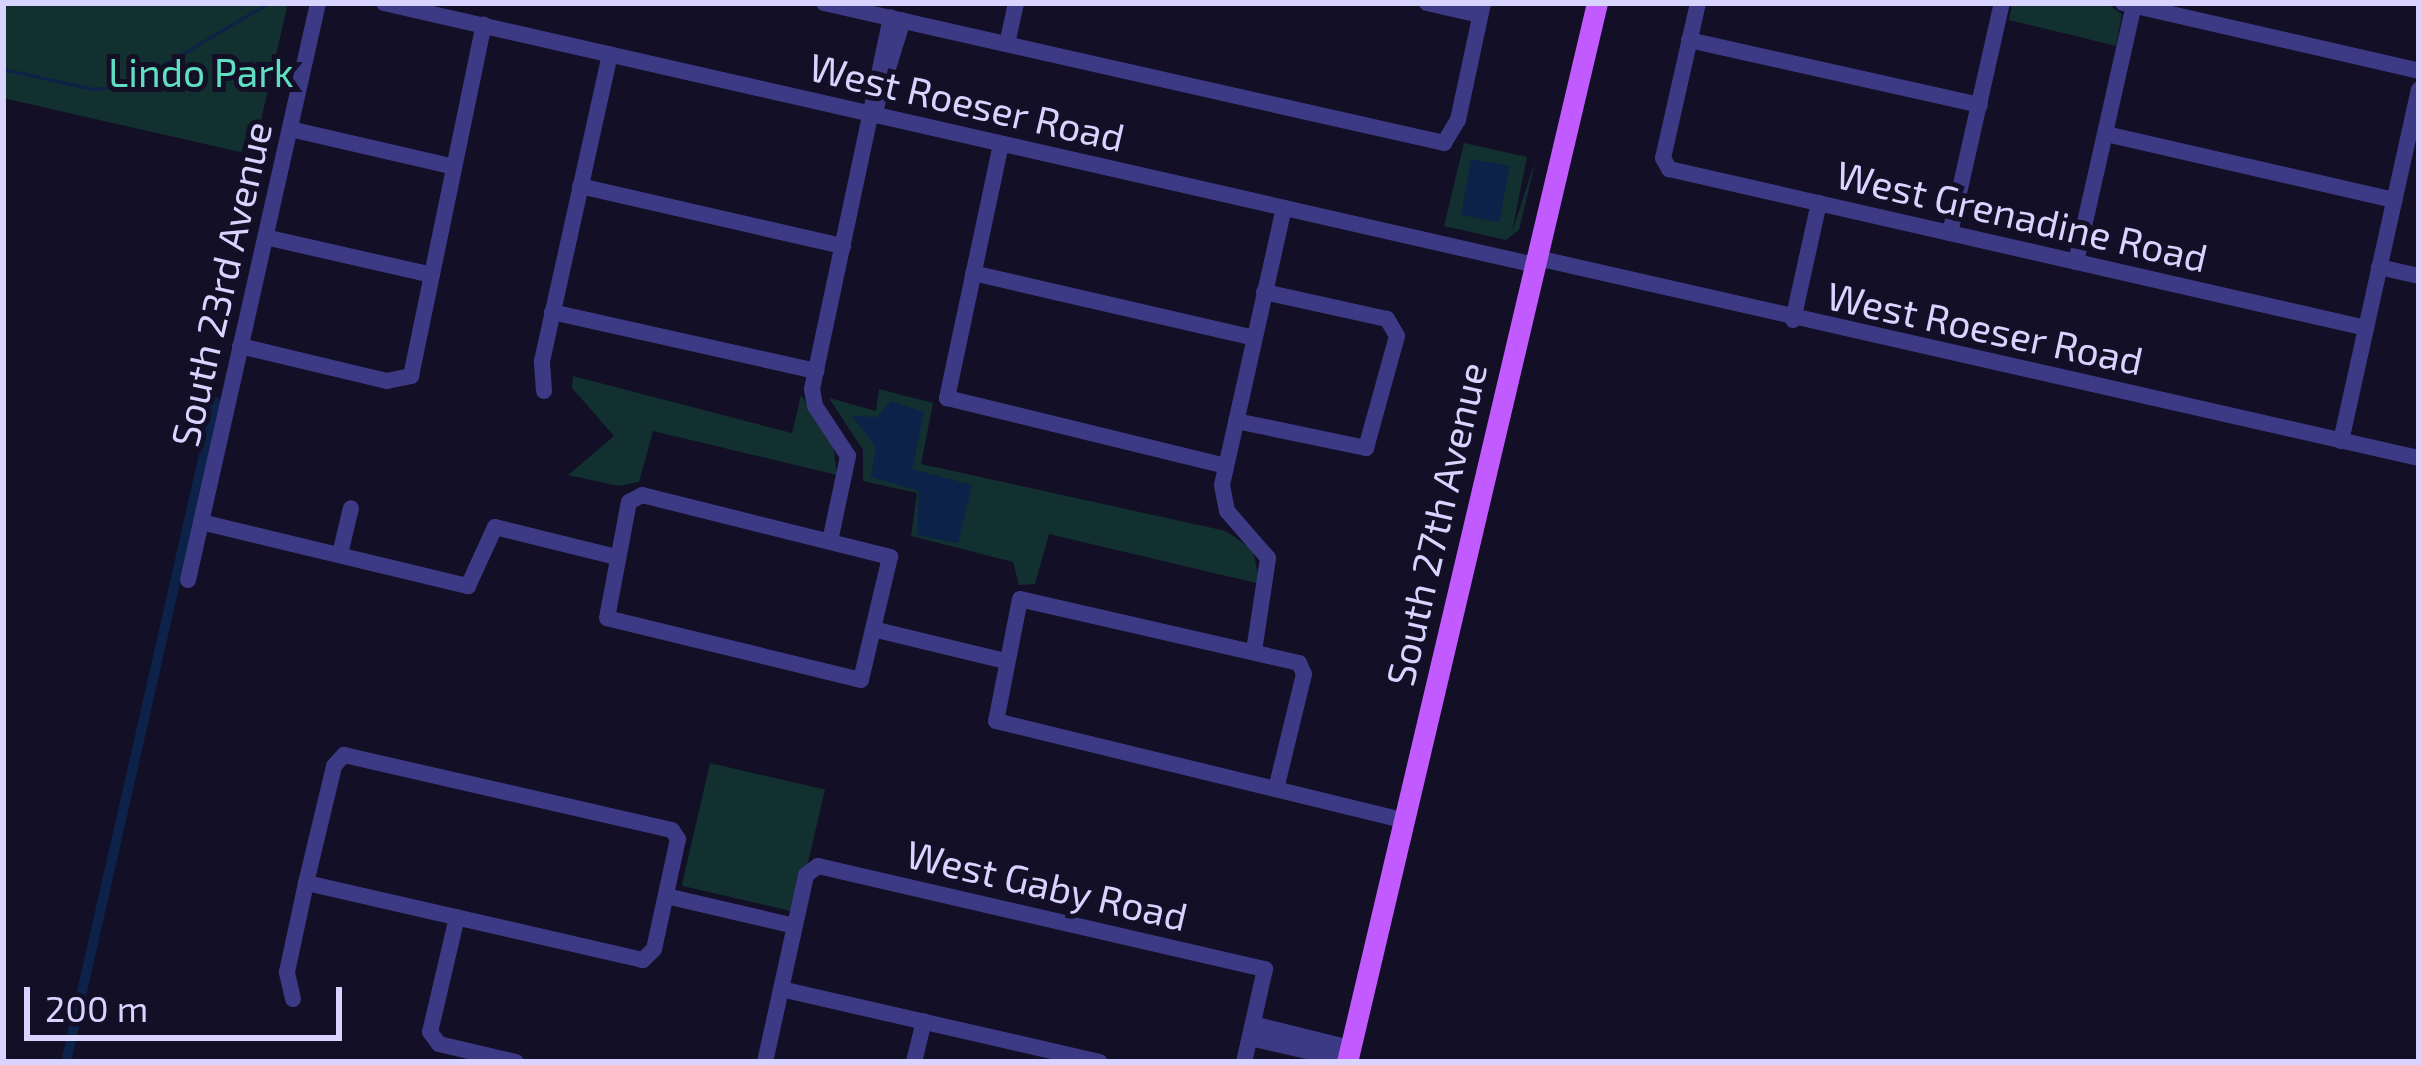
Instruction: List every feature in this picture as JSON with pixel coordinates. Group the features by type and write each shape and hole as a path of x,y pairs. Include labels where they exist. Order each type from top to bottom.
{"main road":[{"name":"South 27th Avenue","path":"1348,1056 1597,3"}],"street":[{"name":"South 23rd Avenue","path":"188,580 318,3"},
{"name":"West Roeser Road","path":"384,3 1284,208 2419,458"},
{"path":"824,3 1449,143 1482,9 1427,3"},
{"path":"1007,44 1016,3"},
{"path":"1698,3 1690,40 1980,105"},
{"path":"1950,233 2002,3"},
{"path":"2076,262 2106,134 2128,6 2419,71"},
{"path":"830,542 848,456 814,406 816,370 897,18"},
{"path":"240,346 407,380 484,25"},
{"name":"West Grenadine Road","path":"1690,40 1664,165 2366,328"},
{"path":"544,391 552,312 610,54"},
{"path":"2341,441 2419,90"},
{"path":"290,130 454,167"},
{"path":"2106,134 2395,200"},
{"path":"1001,144 947,398 1225,466"},
{"path":"580,187 843,246"},
{"path":"1793,320 1819,203"},
{"path":"1254,651 1268,558 1227,511 1225,466 1284,208"},
{"path":"265,237 432,275"},
{"path":"2379,267 2419,276"},
{"path":"973,273 1254,338"},
{"path":"1236,421 1366,448 1395,325 1264,292"},
{"path":"552,312 816,370"},
{"path":"634,496 830,542 892,559 861,680 604,615 634,496"},
{"path":"340,554 351,508"},
{"path":"201,522 473,586 492,528 616,557"},
{"path":"1276,789 1304,667 1022,596 993,718 1276,789 1403,820"},
{"path":"877,630 1005,661"},
{"path":"292,999 287,972 306,883 334,766 344,755 671,830 678,839 648,959 306,883"},
{"name":"West Gaby Road","path":"795,926 813,867 1265,969 1252,1031"},
{"path":"666,896 795,926 765,1062"},
{"path":"457,917 430,1033 439,1044 516,1062"},
{"path":"781,989 1100,1062"},
{"path":"914,1062 923,1022"},
{"path":"1244,1062 1252,1031 1348,1056"}],"green space":[{"name":"Lindo Park","path":"3,3 288,3 253,155 3,98"},
{"path":"2012,3 2106,3 2122,14 2116,46 2009,20"},
{"path":"1464,143 1527,157 1512,232 1536,159 1519,230 1506,240 1444,226"},
{"path":"573,376 792,433 801,395 833,444 837,475 653,431 639,482 619,486 568,475 614,436 572,388"},
{"path":"879,389 933,403 921,464 1226,531 1253,550 1260,584 1049,534 1035,584 1019,585 1013,562 911,536 917,493 863,481 863,450 829,398 876,411"},
{"path":"710,763 825,790 797,912 682,886"}],"water":[{"path":"1471,159 1509,166 1500,222 1461,215"},
{"path":"891,401 924,412 912,469 972,485 958,543 917,535 919,491 871,477 876,447 852,416 877,417"}],"waterway":[{"path":"3,69 93,89 127,86 267,4"},
{"path":"66,1062 216,402"}]}
